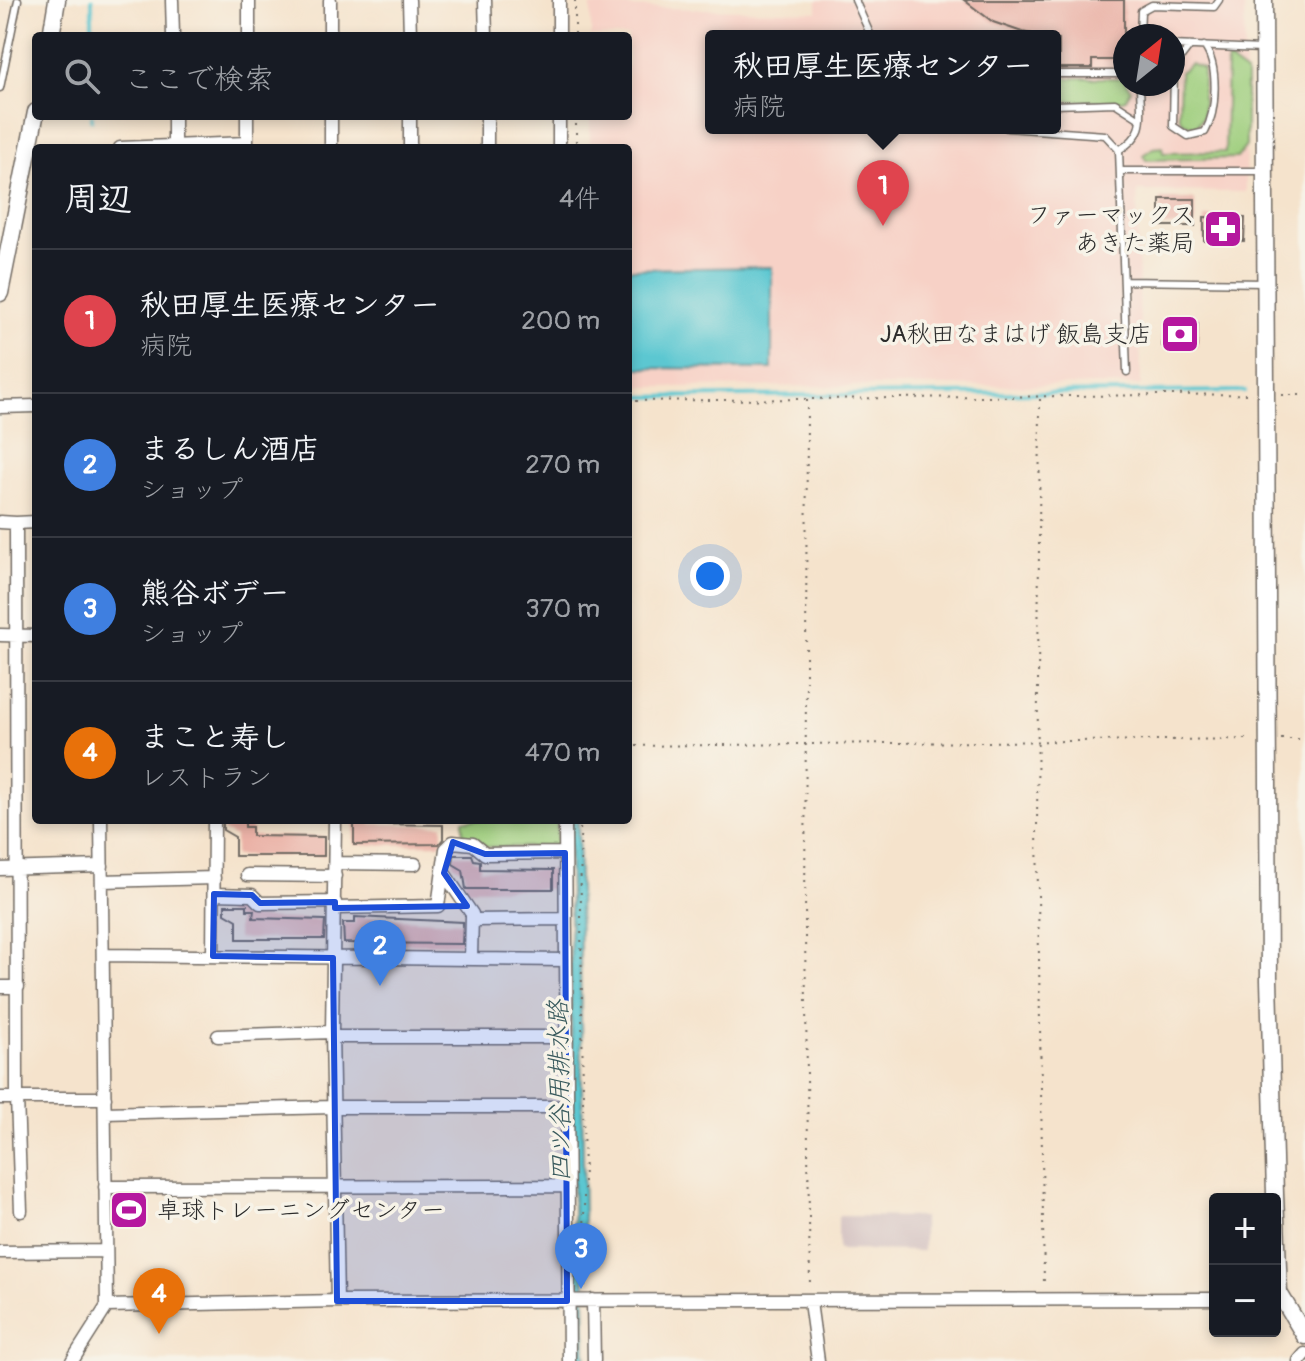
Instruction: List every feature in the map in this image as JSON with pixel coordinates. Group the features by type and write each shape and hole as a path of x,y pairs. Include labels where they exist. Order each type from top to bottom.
{"street":[{"path":"52,32 57,0"},
{"path":"172,0 173,32"},
{"path":"249,0 249,32"},
{"path":"330,0 330,32"},
{"path":"409,0 410,32"},
{"path":"485,0 486,32"},
{"path":"559,0 559,32"},
{"path":"1264,0 1269,980 1276,1265"},
{"path":"33,144 35,120"},
{"path":"174,120 174,144"},
{"path":"247,120 247,144"},
{"path":"331,120 331,144"},
{"path":"410,120 410,144"},
{"path":"487,120 487,144"},
{"path":"559,120 559,144"},
{"path":"0,293 30,174 32,153"},
{"path":"0,407 32,406"},
{"path":"0,522 32,522"},
{"path":"16,523 17,1098 21,1211"},
{"path":"0,635 32,636"},
{"path":"72,1361 107,1306 101,824"},
{"path":"213,956 214,824"},
{"path":"335,824 332,1035 337,1301"},
{"path":"565,824 569,1361"},
{"path":"438,906 446,849 453,842 473,844 485,854 565,853"},
{"path":"247,875 415,864"},
{"path":"0,869 102,866"},
{"path":"444,873 470,914 471,958"},
{"path":"102,881 214,878"},
{"path":"214,894 252,895 260,903 438,906 470,914 565,919"},
{"path":"103,955 565,960"},
{"path":"0,987 18,987"},
{"path":"218,1036 565,1037"},
{"path":"0,1098 105,1098"},
{"path":"105,1113 333,1107 567,1107"},
{"path":"105,1187 566,1186"},
{"path":"0,1252 106,1251"},
{"path":"107,1306 337,1301 1209,1299"},
{"path":"1281,1299 1305,1336"},
{"path":"589,1300 594,1361"},
{"path":"810,1302 818,1361"},
{"path":"1299,1361 1305,1354"}],"lane":[{"path":"0,88 18,0"},
{"path":"855,0 868,30"},
{"path":"1140,24 1141,11 1152,5 1214,7 1219,0"},
{"path":"1185,46 1263,49"},
{"path":"1190,46 1174,67 1173,126 1188,136 1205,132 1211,122 1214,81 1210,54 1204,46"},
{"path":"1061,74 1113,74"},
{"path":"1119,150 1138,138 1140,96"},
{"path":"1061,105 1115,103 1140,119"},
{"path":"1061,132 1105,135 1119,150 1127,372"},
{"path":"1120,171 1266,171"},
{"path":"1125,281 1267,283"}],"path":[{"path":"575,0 575,32"},
{"path":"576,120 576,144"},
{"path":"632,401 1305,395"},
{"path":"1040,399 1037,829 1045,1299"},
{"path":"807,400 805,935 810,1302"},
{"path":"632,746 1305,739"},
{"path":"580,824 589,1300"}],"highlighted area":[{"path":"453,842 485,854 565,853 567,1301 337,1301 333,958 213,956 214,894 252,895 260,903 335,902 335,908 467,906 444,873"}],"shaded area":[{"path":"817,0 1244,0 1246,192 1137,191 1141,385 632,387 632,144 590,144 590,120 632,120 632,32 591,32 591,6 817,12"},
{"path":"838,1216 923,1217 923,1251 838,1250"}],"green space":[{"path":"1227,59 1246,73 1246,146 1237,158 1146,160 1143,155 1153,148 1162,147 1163,153 1225,152"},
{"path":"1191,64 1203,69 1203,117 1195,127 1182,122 1179,115 1179,96 1185,96 1185,68"},
{"path":"1061,78 1113,78 1113,96 1128,96 1126,99 1061,101"},
{"path":"463,824 557,824 557,847 486,847 478,839 463,838"}],"water":[{"path":"772,267 772,369 632,368 632,269"},
{"name":"四ツ谷用排水路","path":"569,824 578,824 586,1361 575,1361"}],"building":[{"path":"964,0 1124,0 1124,24 1113,24 1113,60 1092,60 1092,68 1061,68 1061,30 1016,30 993,22"},
{"path":"1160,199 1195,199 1195,226 1160,226"},
{"path":"1204,217 1245,218 1244,241 1204,241"},
{"name":"JA秋田なまはげ 飯島支店","path":"1162,322 1198,323 1197,347 1162,346"},
{"path":"223,824 245,824 245,827 252,827 252,836 324,837 324,856 235,856 235,837 223,830"},
{"path":"354,824 443,825 443,839 439,844 354,845"},
{"path":"454,855 472,855 474,860 480,861 480,869 553,870 553,889 466,889 463,870 453,864"},
{"path":"225,905 247,905 247,910 254,910 253,918 325,920 324,939 237,939 237,920 225,913"},
{"path":"355,917 463,922 462,944 344,943 343,923 355,923"}],"waterway":[{"path":"92,0 92,32"},
{"path":"632,397 1245,391"}],"place":[{"name":"秋田厚生医療センター","path":"883,226"},
{"name":"ファーマックス あきた薬局","path":"1223,229"},
{"name":"JA秋田なまはげ 飯島支店","path":"1180,334"},
{"name":"まるしん酒店","path":"380,986"},
{"name":"卓球トレーニングセンター","path":"129,1210"},
{"name":"熊谷ボデー","path":"581,1289"},
{"name":"まこと寿し","path":"159,1334"}]}
